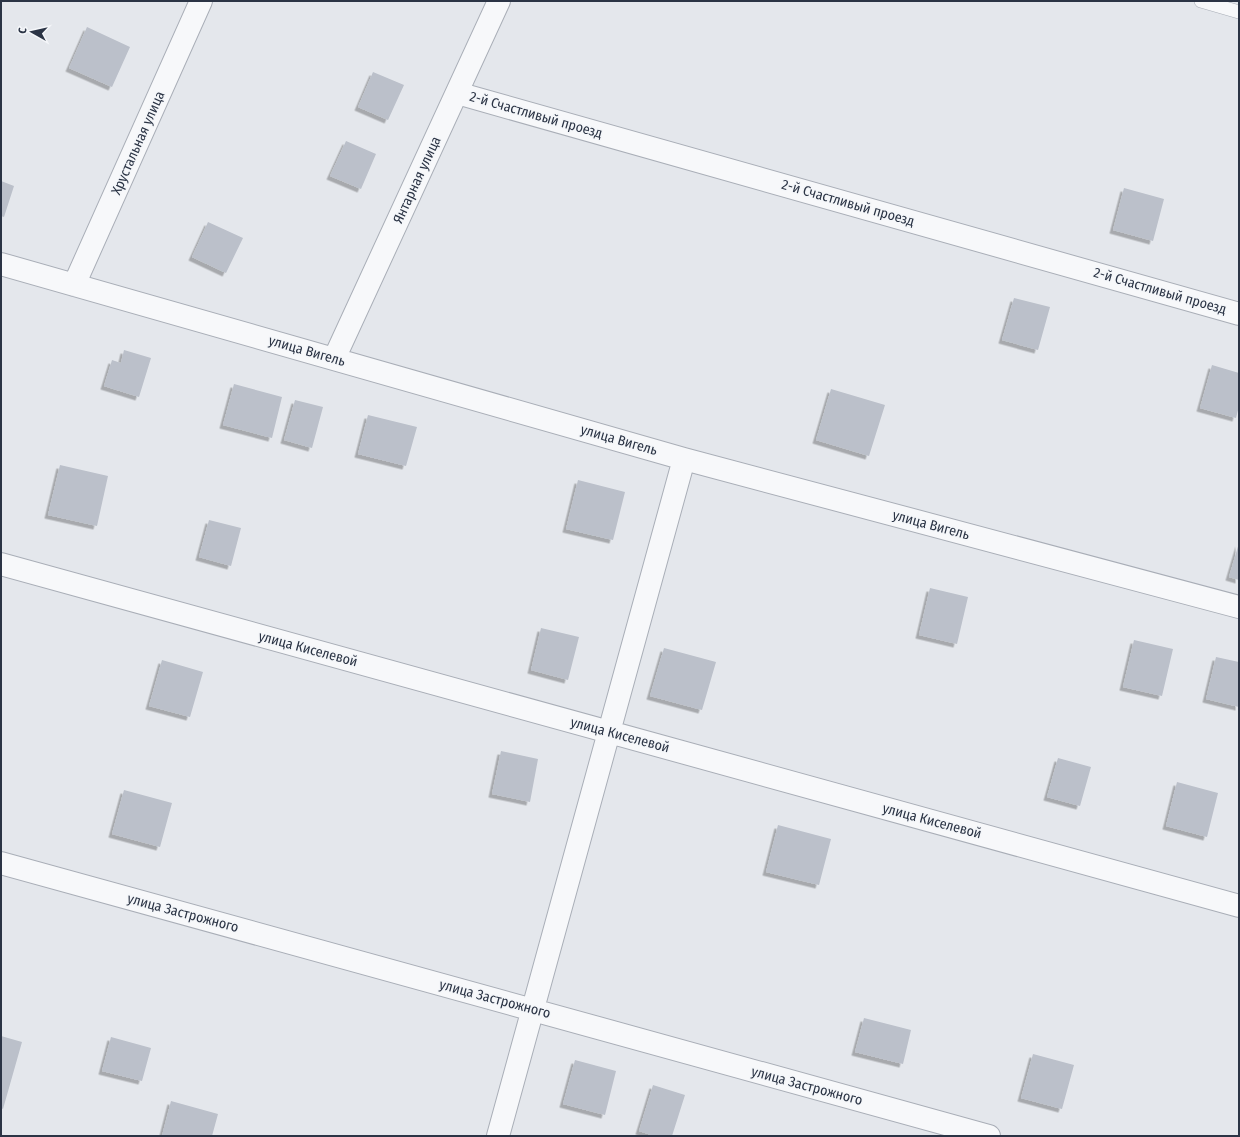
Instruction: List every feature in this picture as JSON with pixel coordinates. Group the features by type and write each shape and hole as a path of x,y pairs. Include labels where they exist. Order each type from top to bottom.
{"street":[{"name":"Хрустальная улица","path":"74,285 201,1"},
{"name":"Янтарная улица","path":"334,359 499,1"},
{"name":"2-й Счастливый проезд","path":"457,93 1239,314"},
{"name":"улица Вигель","path":"1,264 684,459 1239,607"},
{"path":"498,1136 684,459"},
{"name":"улица Киселевой","path":"1,564 1239,906"},
{"name":"улица Застрожного","path":"1,863 989,1136"}],"lane":[{"path":"1201,1 1239,12"}],"building":[{"path":"87,27 130,47 112,87 69,68"},
{"path":"373,72 404,85 388,120 358,107"},
{"path":"346,141 376,154 361,189 330,176"},
{"path":"1,181 14,186 4,217 1,216"},
{"path":"1124,188 1164,199 1153,241 1113,230"},
{"path":"208,222 243,238 226,273 192,257"},
{"path":"1014,298 1050,307 1038,350 1002,340"},
{"path":"124,350 151,358 139,397 104,386 112,360 121,363"},
{"path":"1212,365 1239,373 1239,406 1236,418 1200,408"},
{"path":"234,384 282,397 272,438 223,425"},
{"path":"831,389 885,405 869,456 816,440"},
{"path":"295,400 323,407 312,448 284,440"},
{"path":"368,415 417,427 406,466 358,454"},
{"path":"60,465 108,476 97,526 48,515"},
{"path":"578,480 625,492 613,540 566,529"},
{"path":"209,520 241,528 231,566 199,557"},
{"path":"1239,543 1239,580 1229,577"},
{"path":"930,588 968,597 957,644 919,635"},
{"path":"541,628 579,637 568,680 531,670"},
{"path":"1134,640 1173,649 1162,696 1123,687"},
{"path":"664,648 716,662 702,710 650,696"},
{"path":"1216,657 1239,662 1239,707 1206,699"},
{"path":"162,660 203,672 190,717 149,706"},
{"path":"501,751 538,759 530,802 492,794"},
{"path":"1058,758 1091,767 1080,806 1047,797"},
{"path":"1177,782 1218,793 1207,837 1166,826"},
{"path":"124,790 172,803 160,847 112,834"},
{"path":"778,825 831,839 819,885 766,872"},
{"path":"864,1018 911,1030 903,1064 855,1052"},
{"path":"1,1036 22,1042 3,1109 1,1108"},
{"path":"111,1037 151,1048 142,1081 102,1071"},
{"path":"1033,1054 1074,1065 1062,1109 1021,1098"},
{"path":"575,1060 616,1071 605,1115 563,1104"},
{"path":"653,1085 685,1095 672,1136 654,1136 639,1131"},
{"path":"171,1101 218,1114 212,1136 162,1136"}]}
